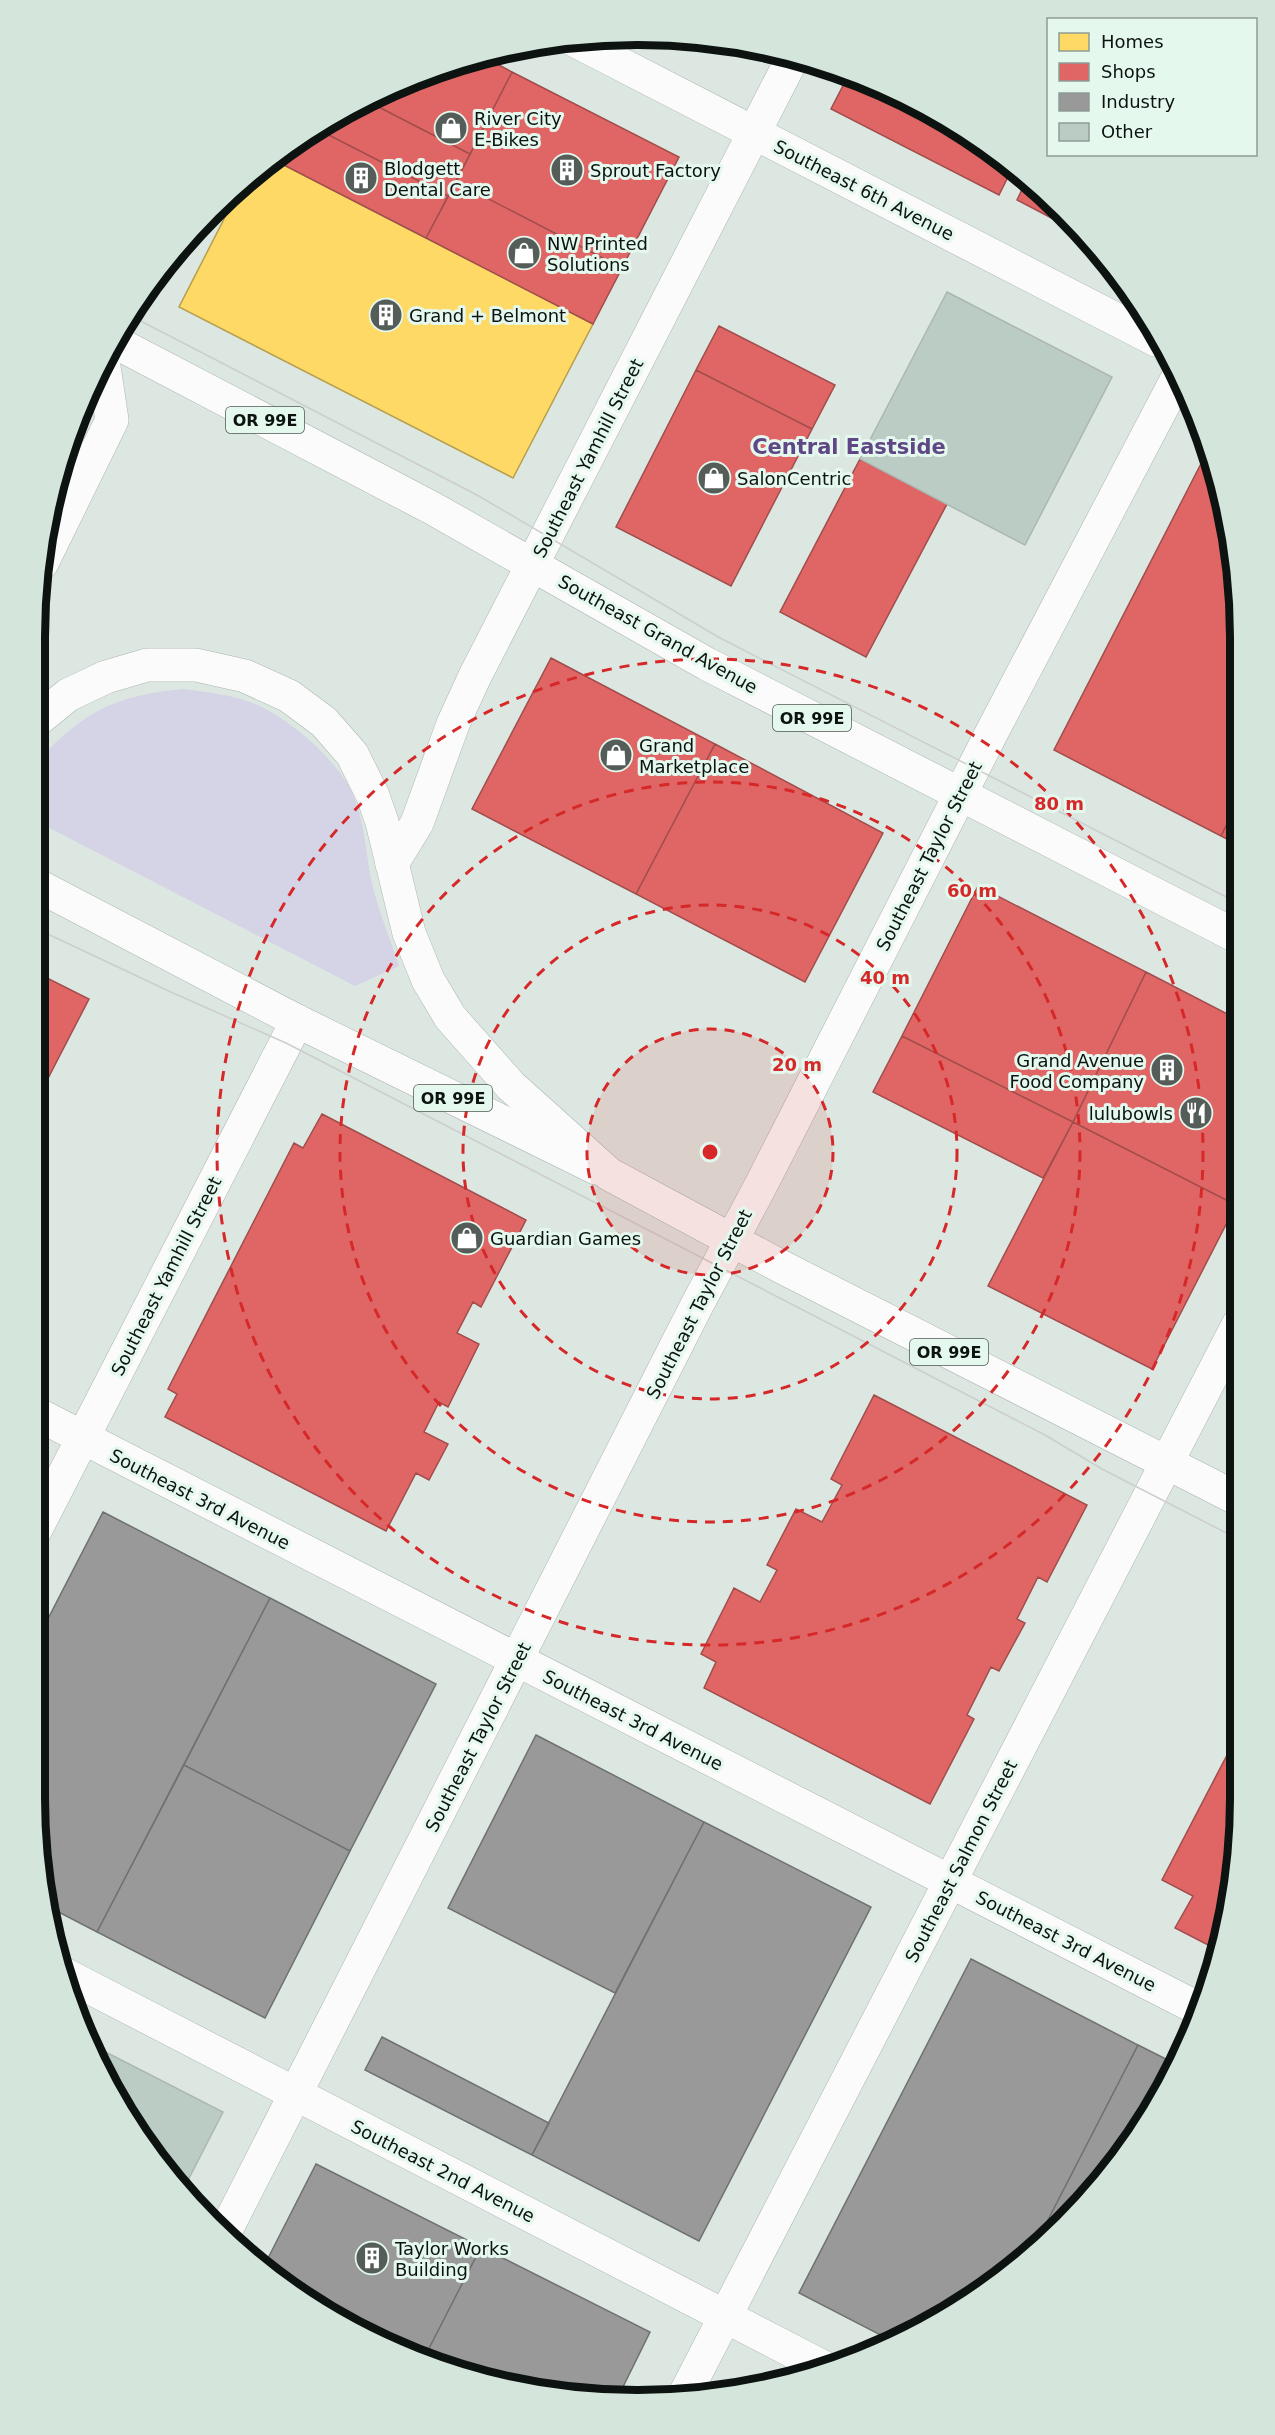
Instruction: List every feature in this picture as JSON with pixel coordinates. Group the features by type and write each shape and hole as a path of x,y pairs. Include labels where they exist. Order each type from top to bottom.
{"main road":[{"name":"Southeast 6th Avenue","path":"588,47 1148,336"},
{"name":"Southeast Yamhill Street","path":"392,864 417,823 453,724 789,65"},
{"name":"Southeast Grand Avenue","path":"122,345 416,499 707,664 1230,933"},
{"path":"53,540 112,420 105,376"},
{"name":"Southeast Taylor Street","path":"228,2225 961,794 1174,385"},
{"path":"45,714 68,695 106,677 147,665 196,665 245,676 289,696 324,722 352,754 373,796 382,822 409,933 428,980 450,1017 511,1086 609,1174"},
{"name":"OR 99E","path":"45,889 297,1021 609,1174 732,1240 1230,1495"},
{"name":"Southeast Yamhill Street","path":"45,1511 297,1021"},
{"name":"Southeast Salmon Street","path":"688,2388 1230,1340"},
{"name":"Southeast 3rd Avenue","path":"45,1418 517,1662 1192,2006"},
{"name":"Southeast 2nd Avenue","path":"73,1979 815,2363"}],"shaded area":[{"path":"183,689 250,702 277,716 304,735 328,759 353,794 363,830 371,879 399,966 355,986 45,826 45,753 69,731 101,710 137,696"}],"building: Homes":[{"name":"Grand + Belmont","path":"281,164 593,324 513,478 179,307 229,209"}],"building: Shops":[{"name":"River City E-Bikes","path":"494,63 512,72 470,154 376,106 447,76"},
{"name":"Sprout Factory","path":"512,72 679,157 622,268 456,182"},
{"path":"845,82 900,106 934,124 1009,176 999,195 831,109"},
{"path":"376,106 470,154 448,196 326,134"},
{"name":"Blodgett Dental Care","path":"326,134 448,196 426,238 281,164"},
{"name":"NW Printed Solutions","path":"456,182 622,268 593,324 426,238"},
{"path":"1023,188 1059,222 1017,200"},
{"path":"719,326 835,385 812,429 696,370"},
{"name":"SalonCentric","path":"696,370 812,429 731,586 616,527"},
{"path":"860,459 947,504 866,657 780,612"},
{"path":"1203,460 1219,522 1229,599 1230,818 1221,836 1054,750"},
{"path":"551,658 715,744 636,894 472,809"},
{"path":"715,744 883,833 805,982 636,894"},
{"path":"1230,818 1230,841 1221,836"},
{"path":"978,886 1146,972 1073,1122 902,1036"},
{"name":"Grand Avenue Food Company","path":"1146,972 1230,1015 1230,1202 1073,1122"},
{"path":"45,977 89,999 45,1084"},
{"path":"902,1036 1073,1122 1043,1178 873,1092"},
{"path":"322,1114 526,1220 481,1307 473,1302 457,1333 479,1344 448,1407 439,1402 424,1432 448,1444 429,1480 416,1473 386,1531 165,1417 177,1394 168,1389 294,1143 303,1148"},
{"path":"1073,1122 1230,1202 1230,1217 1152,1369 988,1286"},
{"path":"874,1395 1087,1505 1047,1582 1038,1577 1017,1619 1025,1623 999,1671 991,1667 967,1715 974,1719 930,1804 704,1688 716,1662 701,1654 734,1588 760,1602 777,1570 767,1565 796,1509 822,1522 842,1485 831,1479"},
{"path":"1230,1749 1229,1836 1219,1913 1211,1946 1175,1928 1193,1896 1162,1880"}],"building: Industry":[{"path":"103,1512 270,1598 97,1932 56,1911 46,1836 45,1625"},
{"path":"270,1598 436,1684 350,1851 184,1765"},
{"path":"536,1735 704,1822 615,1993 448,1908"},
{"path":"184,1765 350,1851 265,2018 97,1932"},
{"path":"704,1822 871,1907 699,2241 532,2155"},
{"path":"971,1959 1138,2045 1044,2228 998,2268 934,2311 883,2336 799,2293"},
{"path":"382,2037 549,2123 532,2155 365,2070"},
{"path":"1138,2045 1169,2060 1151,2094 1108,2158 1083,2188 1044,2228"},
{"name":"Taylor Works Building","path":"316,2164 481,2247 427,2351 375,2329 341,2311 267,2260"},
{"path":"481,2247 650,2332 622,2390 560,2385 522,2379 484,2370 427,2351"}],"building: Other":[{"path":"947,292 1112,377 1025,545 860,459"},
{"path":"102,2050 223,2112 187,2182 145,2127 124,2094"}],"tram line":[{"path":"138,319 477,495 720,638 1230,899"},
{"path":"45,933 286,1043 1045,1435 1102,1469 1230,1535"}],"place":[{"name":"River City E-Bikes","path":"451,128"},
{"name":"Sprout Factory","path":"567,170"},
{"name":"Blodgett Dental Care","path":"361,178"},
{"name":"NW Printed Solutions","path":"524,253"},
{"name":"Grand + Belmont","path":"386,315"},
{"name":"SalonCentric","path":"714,478"},
{"name":"Grand Marketplace","path":"616,755"},
{"name":"Grand Avenue Food Company","path":"1167,1070"},
{"name":"lulubowls","path":"1196,1113"},
{"name":"Guardian Games","path":"467,1238"},
{"name":"Taylor Works Building","path":"372,2258"}],"district":[{"name":"Central Eastside","path":"849,447"}]}
